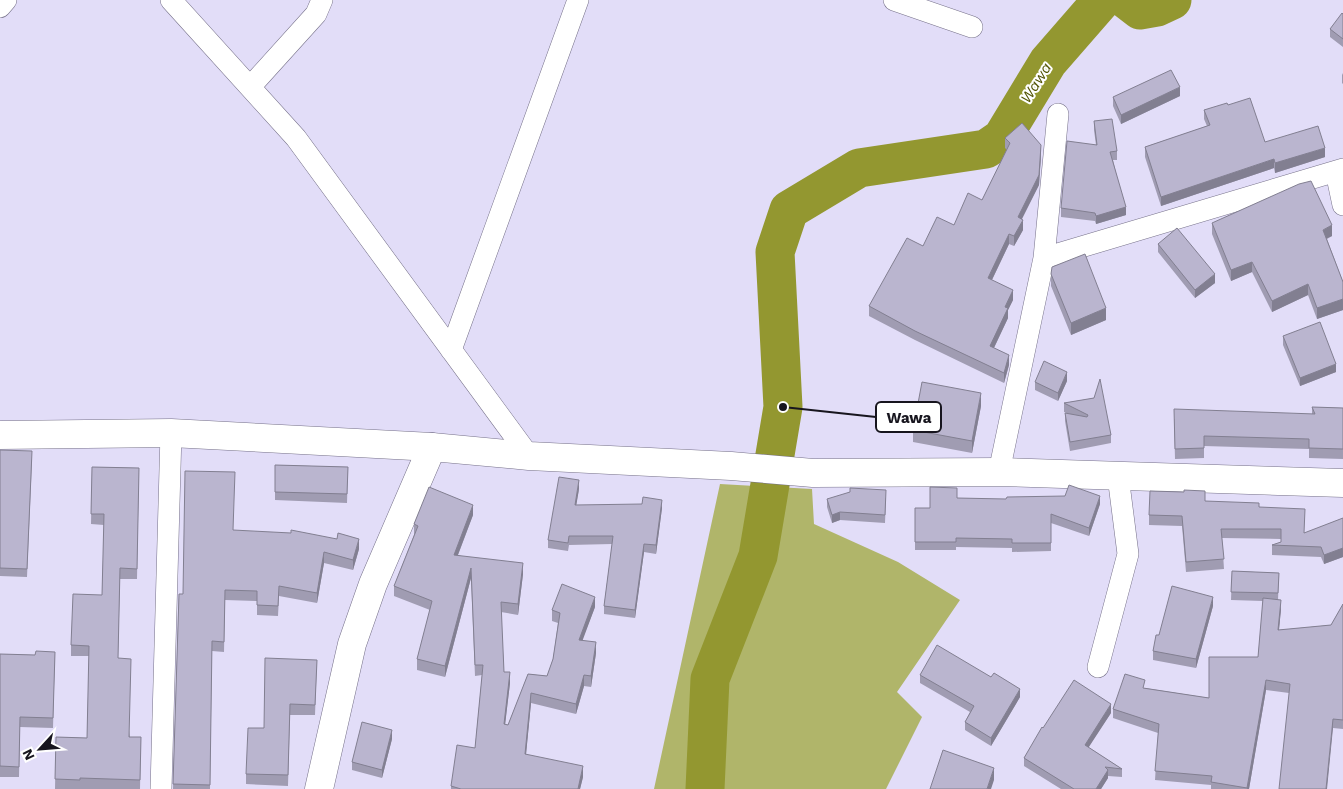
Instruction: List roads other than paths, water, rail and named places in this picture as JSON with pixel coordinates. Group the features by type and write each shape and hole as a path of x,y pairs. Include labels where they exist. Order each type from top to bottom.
{"main road":[{"path":"0,435 171,433 432,447 529,456 730,466 813,474 999,472 1343,482"},
{"path":"319,789 352,644 373,584 432,447"}],"street":[{"path":"0,7 6,0"},
{"path":"171,0 296,138 529,456"},
{"path":"250,87 316,14 322,0"},
{"path":"451,350 578,0"},
{"path":"894,0 972,27"},
{"path":"999,472 1044,258 1058,114"},
{"path":"1044,258 1340,170 1343,205"},
{"path":"161,789 171,433"},
{"path":"1098,666 1128,554 1118,476"}],"waterway":[{"name":"Wawa","path":"705,789 710,679 758,556 783,407 775,252 789,210 859,168 986,149 1002,138 1048,62 1102,0"},
{"name":"Wawa","path":"1127,0 1140,10 1157,7 1172,0"}],"place":[{"name":"Wawa","path":"783,407"}]}
